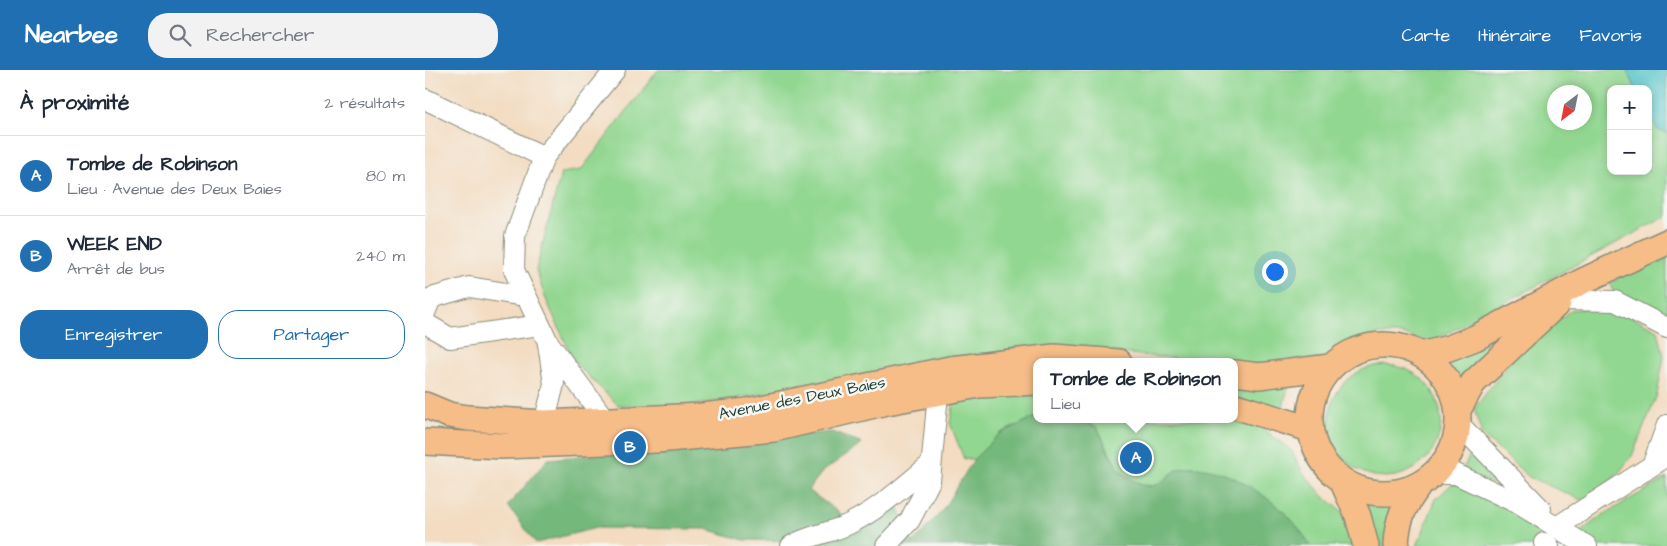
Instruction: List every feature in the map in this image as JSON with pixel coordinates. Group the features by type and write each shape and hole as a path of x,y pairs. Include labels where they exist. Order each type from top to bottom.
{"main road":[{"path":"1421,355 1449,348 1475,338 1585,280 1667,242"},
{"path":"1457,416 1473,383 1585,280"},
{"path":"1396,546 1397,524 1406,504 1449,456 1457,434 1457,416 1447,382 1439,369 1421,355 1398,346 1374,345 1350,352 1331,367 1317,385 1310,406 1310,429 1316,449 1327,466 1342,480 1361,489 1381,493 1401,491 1427,479"},
{"name":"Avenue des Deux Baies","path":"1046,358 1067,358"},
{"name":"Avenue des Deux Baies","path":"425,405 449,415 544,424 702,416 747,411 969,367 1033,359"},
{"path":"1238,373 1259,376 1331,367"},
{"name":"Avenue des Deux Baies","path":"425,442 502,446 657,440 764,430 938,392 979,385 1033,382"},
{"path":"1238,407 1310,429"},
{"path":"1342,480 1359,516 1366,546"}],"street":[{"path":"606,421 544,334 514,270 515,236 544,158 615,70"},
{"path":"425,99 544,158"},
{"path":"425,313 431,298 469,287 525,296"},
{"path":"1562,300 1615,301 1667,328"},
{"path":"425,323 450,338 544,334"},
{"path":"544,334 554,384 544,424"},
{"path":"886,546 910,520 930,481 938,392"},
{"path":"1457,416 1558,526"},
{"path":"1558,526 1660,461 1667,425"},
{"path":"791,546 799,541 856,520 879,507 931,464"},
{"path":"1427,479 1456,474 1517,503 1558,526 1587,546"}],"green space":[{"path":"658,70 1627,70 1634,85 1607,85 1607,175 1652,175 1652,119 1658,130 1667,133 1667,216 1429,343 1402,334 1381,334 1353,340 1321,359 1244,365 1238,363 1238,358 1171,358 1100,351 942,358 817,385 675,408 618,405 575,363 545,297 536,270 561,173 581,170"},
{"path":"1667,251 1667,312 1614,293 1610,283 1655,255"},
{"path":"1610,306 1658,330 1664,356 1657,395 1632,456 1616,476 1584,501 1529,477 1482,435 1474,409 1516,354 1571,310"},
{"path":"1498,337 1502,343 1458,386 1442,363"},
{"path":"1385,365 1406,369 1425,381 1437,400 1441,421 1437,442 1425,461 1406,473 1385,477 1364,473 1345,461 1333,442 1329,421 1333,400 1345,381 1364,369"},
{"path":"1289,384 1281,414 1238,400 1238,385"},
{"path":"1033,392 1033,418 999,434 974,459 964,459 950,423 954,402 974,393"},
{"path":"1238,415 1248,417 1292,451 1302,471 1324,497 1346,514 1356,546 1311,546 1285,513 1181,468 1158,486 1142,485 1119,471 1097,427 1088,423 1238,423"},
{"path":"1033,418 1033,423 1088,423 1097,427 1119,469 1133,481 1142,485 1154,485 1182,468 1194,467 1222,473 1251,487 1276,505 1296,524 1311,546 801,546 799,541 744,540 706,529 596,528 536,543 508,506 548,459 832,432 862,444 823,471 808,490 845,517 894,498 913,543 942,511 974,459 999,434"},
{"path":"1471,453 1517,494 1462,471"},
{"path":"1667,478 1667,546 1417,546 1436,499 1452,484 1467,484 1569,541 1601,516"},
{"path":"1394,505 1388,546 1374,546 1363,506"}],"water":[{"path":"1627,70 1667,70 1667,133 1658,130 1652,119 1652,85 1634,85"}],"place":[{"name":"WEEK END","path":"630,447"},
{"name":"Tombe de Robinson","path":"1136,458"}]}
